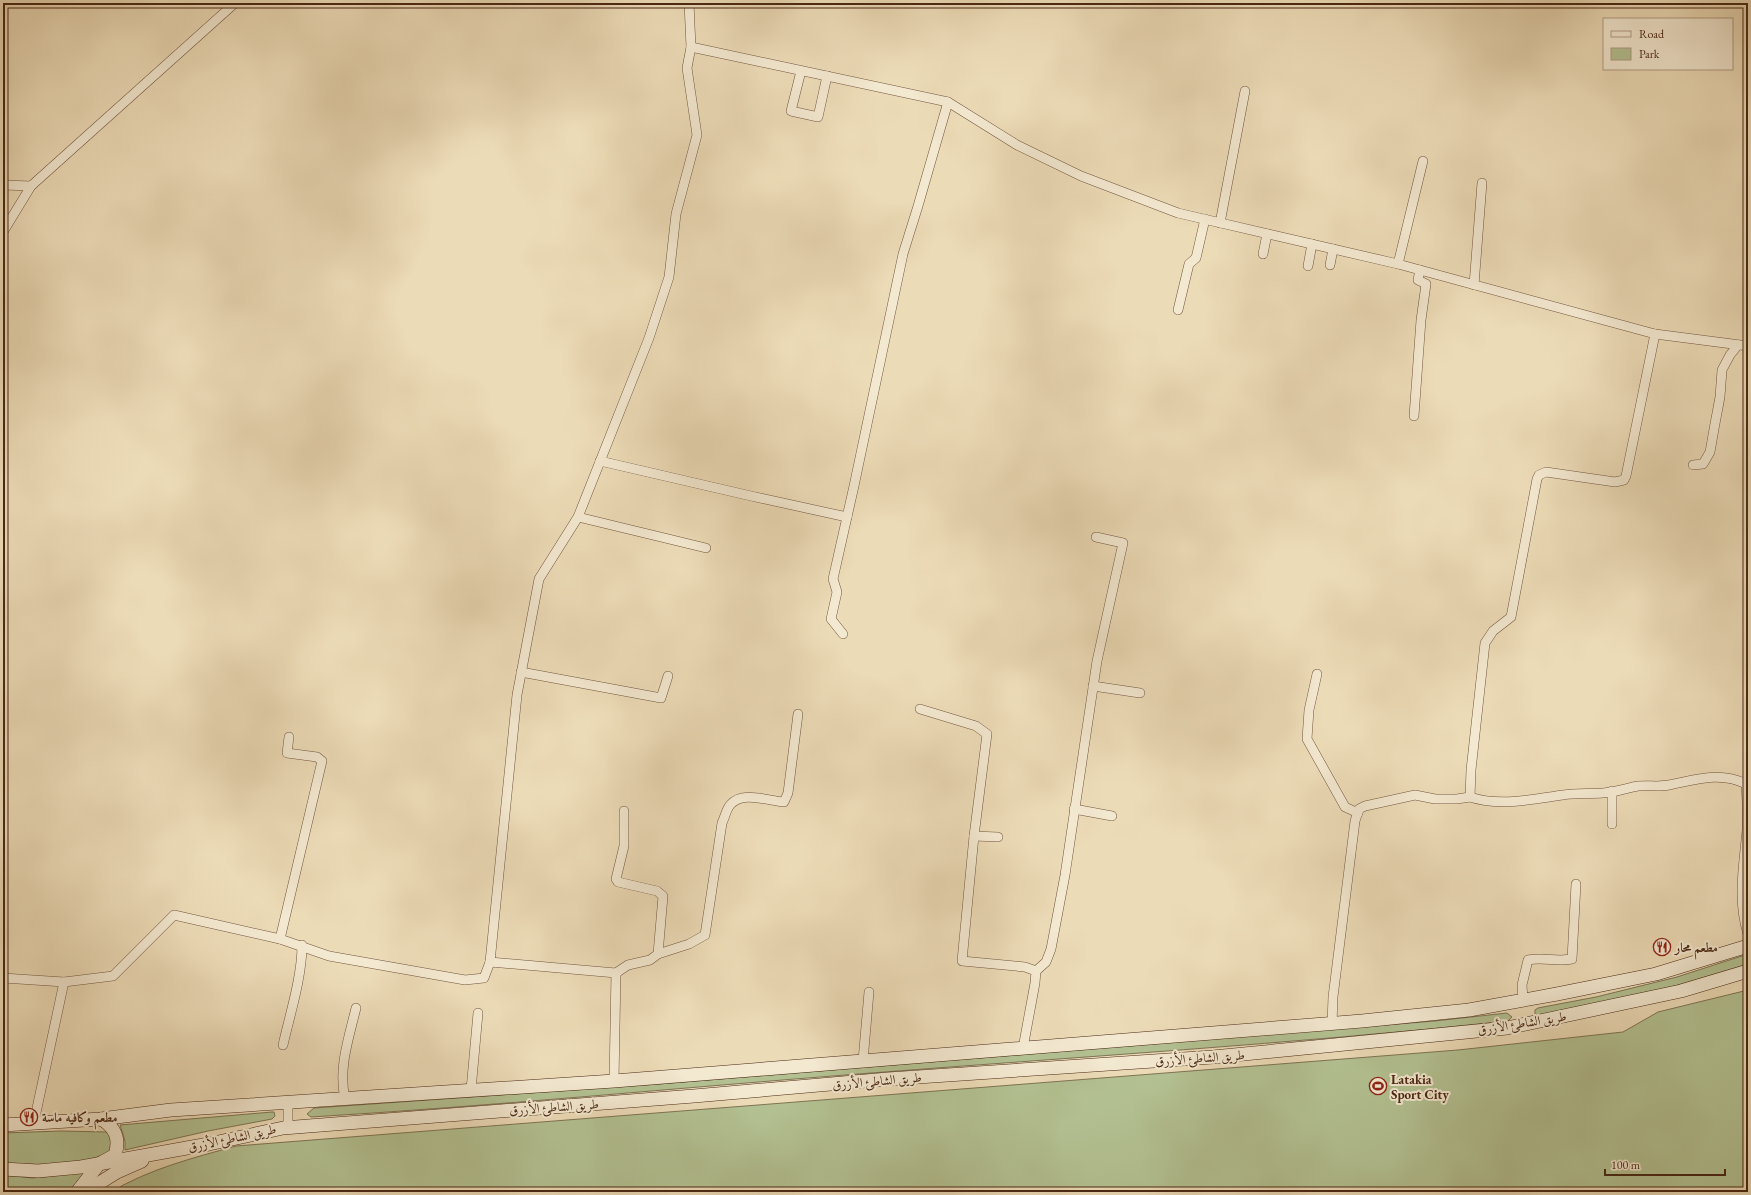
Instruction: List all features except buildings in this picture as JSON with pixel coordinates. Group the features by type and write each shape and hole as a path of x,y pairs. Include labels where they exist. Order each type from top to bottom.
{"main road":[{"name":"طريق الشاطئ الأزرق","path":"3,1125 101,1119 171,1110 614,1081 1332,1024 1469,1010 1656,974 1748,946"},
{"name":"طريق الشاطئ الأزرق","path":"3,1169 38,1172 99,1164 288,1128 888,1079 1213,1057 1492,1030 1567,1016 1681,991 1748,971"},
{"path":"77,1192 99,1164 114,1155 118,1146 114,1131 110,1124 101,1119"},
{"path":"86,1192 117,1172 159,1153"}],"street":[{"path":"3,232 31,186 235,3"},
{"path":"3,978 64,982 113,976 174,915 280,939 302,945 329,956 465,980 484,978 490,962 517,695 539,579 578,517 649,338 669,277 676,214 697,135 687,68 691,47 689,3"},
{"path":"691,47 948,102 1017,145 1081,176 1178,213 1398,264 1655,334 1748,346"},
{"path":"801,71 791,110 818,117 827,76"},
{"path":"1220,223 1245,91"},
{"path":"843,634 831,619 837,592 833,579 903,254 948,102"},
{"path":"1398,264 1423,161"},
{"path":"1474,285 1482,183"},
{"path":"3,185 31,186"},
{"path":"1178,310 1189,264 1196,258 1205,219"},
{"path":"1263,254 1267,234"},
{"path":"1308,266 1312,244"},
{"path":"1330,265 1333,249"},
{"path":"1414,416 1421,320 1426,284 1418,280 1420,270"},
{"path":"1470,797 1471,770 1485,643 1493,631 1510,617 1537,479 1539,475 1546,472 1616,482 1624,480 1655,334"},
{"path":"1693,465 1702,464 1710,452 1720,397 1722,370 1730,355 1738,345"},
{"path":"600,461 847,517"},
{"path":"578,517 706,548"},
{"path":"1023,1048 1036,971 1046,962 1051,949 1093,686 1123,543 1096,537"},
{"path":"521,672 661,698 668,676"},
{"path":"1317,674 1309,710 1307,739 1345,807 1358,813"},
{"path":"1093,686 1140,693"},
{"path":"920,709 976,726 987,734 974,836 962,961 1025,967 1036,971"},
{"path":"490,962 616,973 628,966 650,960 658,954 689,944 705,935 722,823 730,805 739,798 753,797 784,802 788,793 798,714"},
{"path":"280,939 322,761 317,757 286,753 289,737"},
{"path":"1332,1024 1334,990 1355,821 1359,809 1365,806 1415,795 1435,799 1457,799 1470,797 1481,800 1499,801 1612,791 1649,785 1667,786 1711,777 1735,778 1746,784 1746,831 1742,884 1744,923 1748,934"},
{"path":"1612,791 1612,824"},
{"path":"1074,808 1112,816"},
{"path":"624,812 624,846 616,879 618,882 657,891 663,896 658,954"},
{"path":"974,836 998,837"},
{"path":"1523,1000 1522,985 1528,960 1536,958 1562,961 1572,959 1576,884"},
{"path":"283,1045 298,977 302,945"},
{"path":"614,1081 616,973"},
{"path":"34,1122 64,982"},
{"path":"863,1061 869,992"},
{"path":"345,1098 342,1086 346,1049 356,1008"},
{"path":"471,1090 478,1013"},
{"path":"288,1102 288,1128"}],"green space":[{"path":"1748,954 1748,964 1675,986 1537,1016 1535,1014 1535,1010 1538,1008 1596,997 1677,977"},
{"name":"Latakia Sport City","path":"1748,990 1748,1192 111,1192 156,1171 236,1146 1458,1050 1623,1032 1658,1012"},
{"path":"1507,1013 1512,1017 1508,1021 1346,1037 858,1074 448,1108 311,1117 307,1114 314,1108 659,1084 1435,1021"},
{"path":"274,1112 275,1116 272,1119 208,1131 125,1150 125,1141 120,1125"},
{"path":"61,1131 107,1132 112,1137 111,1149 102,1155 89,1159 60,1164 3,1163 3,1133"},
{"path":"88,1172 68,1192 3,1192 3,1175 33,1178"}],"place":[{"name":"مطعم محار","path":"1662,947"},
{"name":"Latakia Sport City","path":"1378,1086"},
{"name":"مطعم وكافيه ماسة","path":"29,1117"}]}
